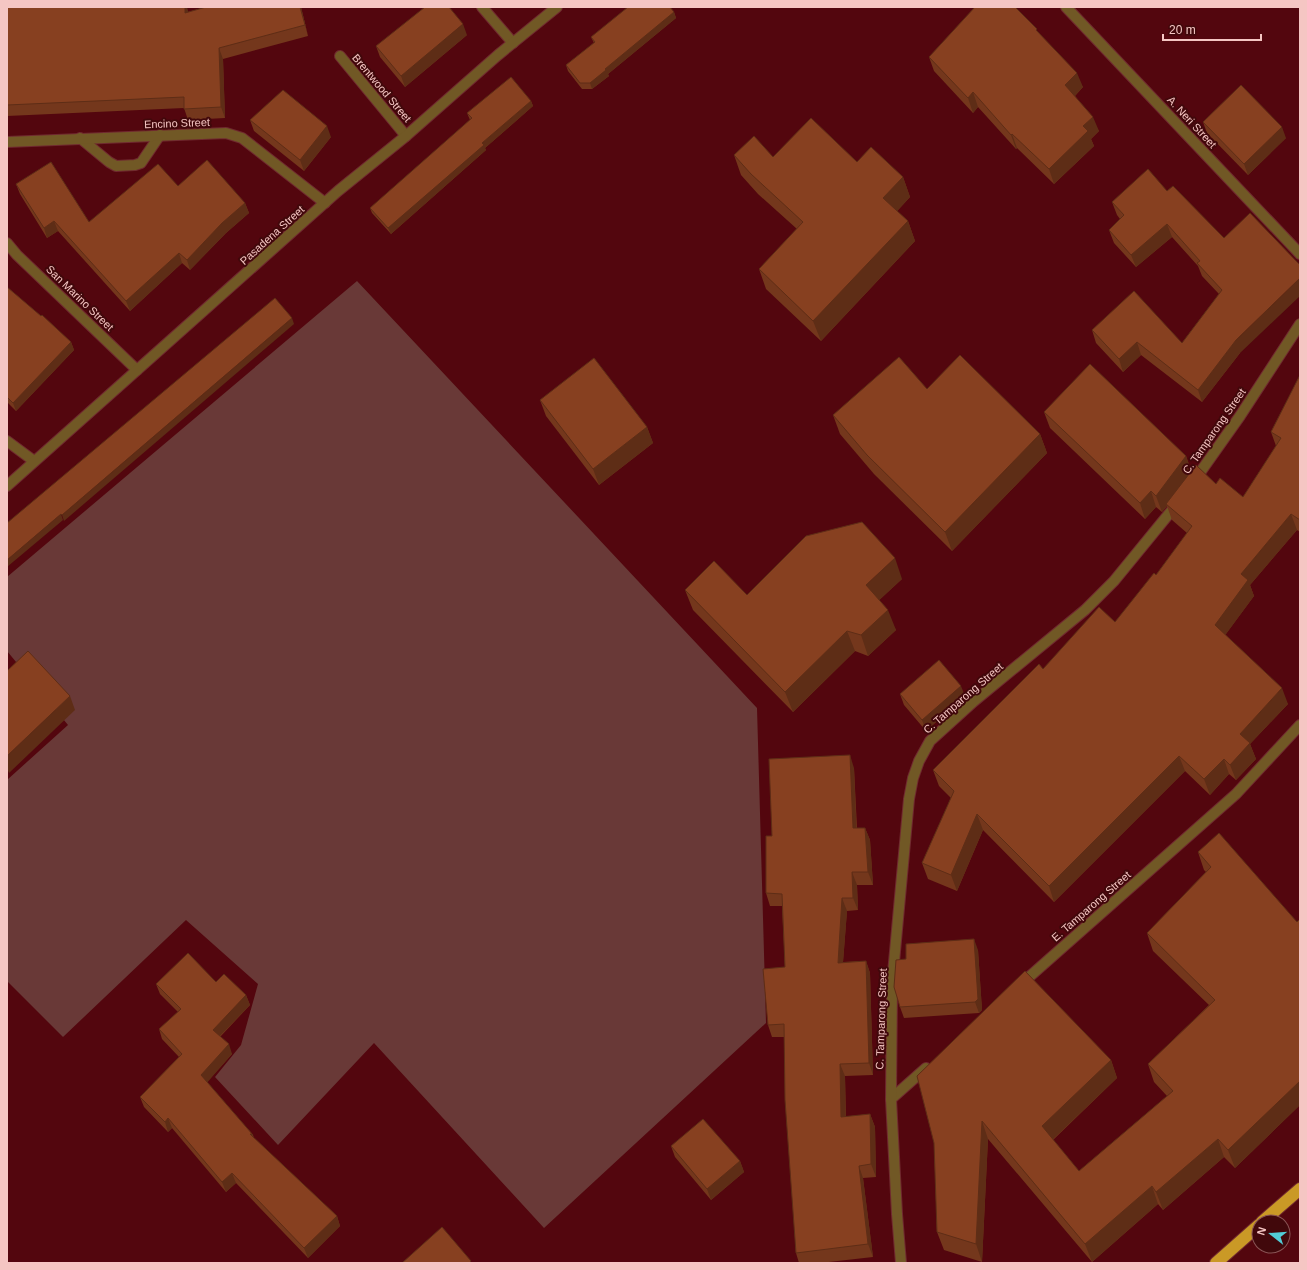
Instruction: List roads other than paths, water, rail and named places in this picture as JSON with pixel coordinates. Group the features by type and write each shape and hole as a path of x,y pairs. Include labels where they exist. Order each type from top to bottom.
{"highway":[{"path":"1271,1214 1300,1189"},
{"path":"1216,1263 1251,1232"}],"street":[{"path":"482,7 513,43"},
{"name":"Pasadena Street","path":"7,486 338,191 406,136 513,43 557,7"},
{"name":"A. Neri Street","path":"1066,7 1300,254"},
{"name":"Brentwood Street","path":"340,56 406,136"},
{"name":"Encino Street","path":"7,142 226,133 242,138 325,203"},
{"path":"80,138 116,166 135,165 141,162 160,135"},
{"name":"San Marino Street","path":"7,243 16,254 137,370"},
{"name":"C. Tamparong Street","path":"901,1263 891,1099 892,984 909,799 913,778 919,762 930,741 939,732 1090,605 1114,581 1184,495 1240,416 1300,324"},
{"path":"7,441 34,462"},
{"name":"E. Tamparong Street","path":"1010,994 1236,794 1300,725"},
{"path":"891,1099 933,1062"}]}
